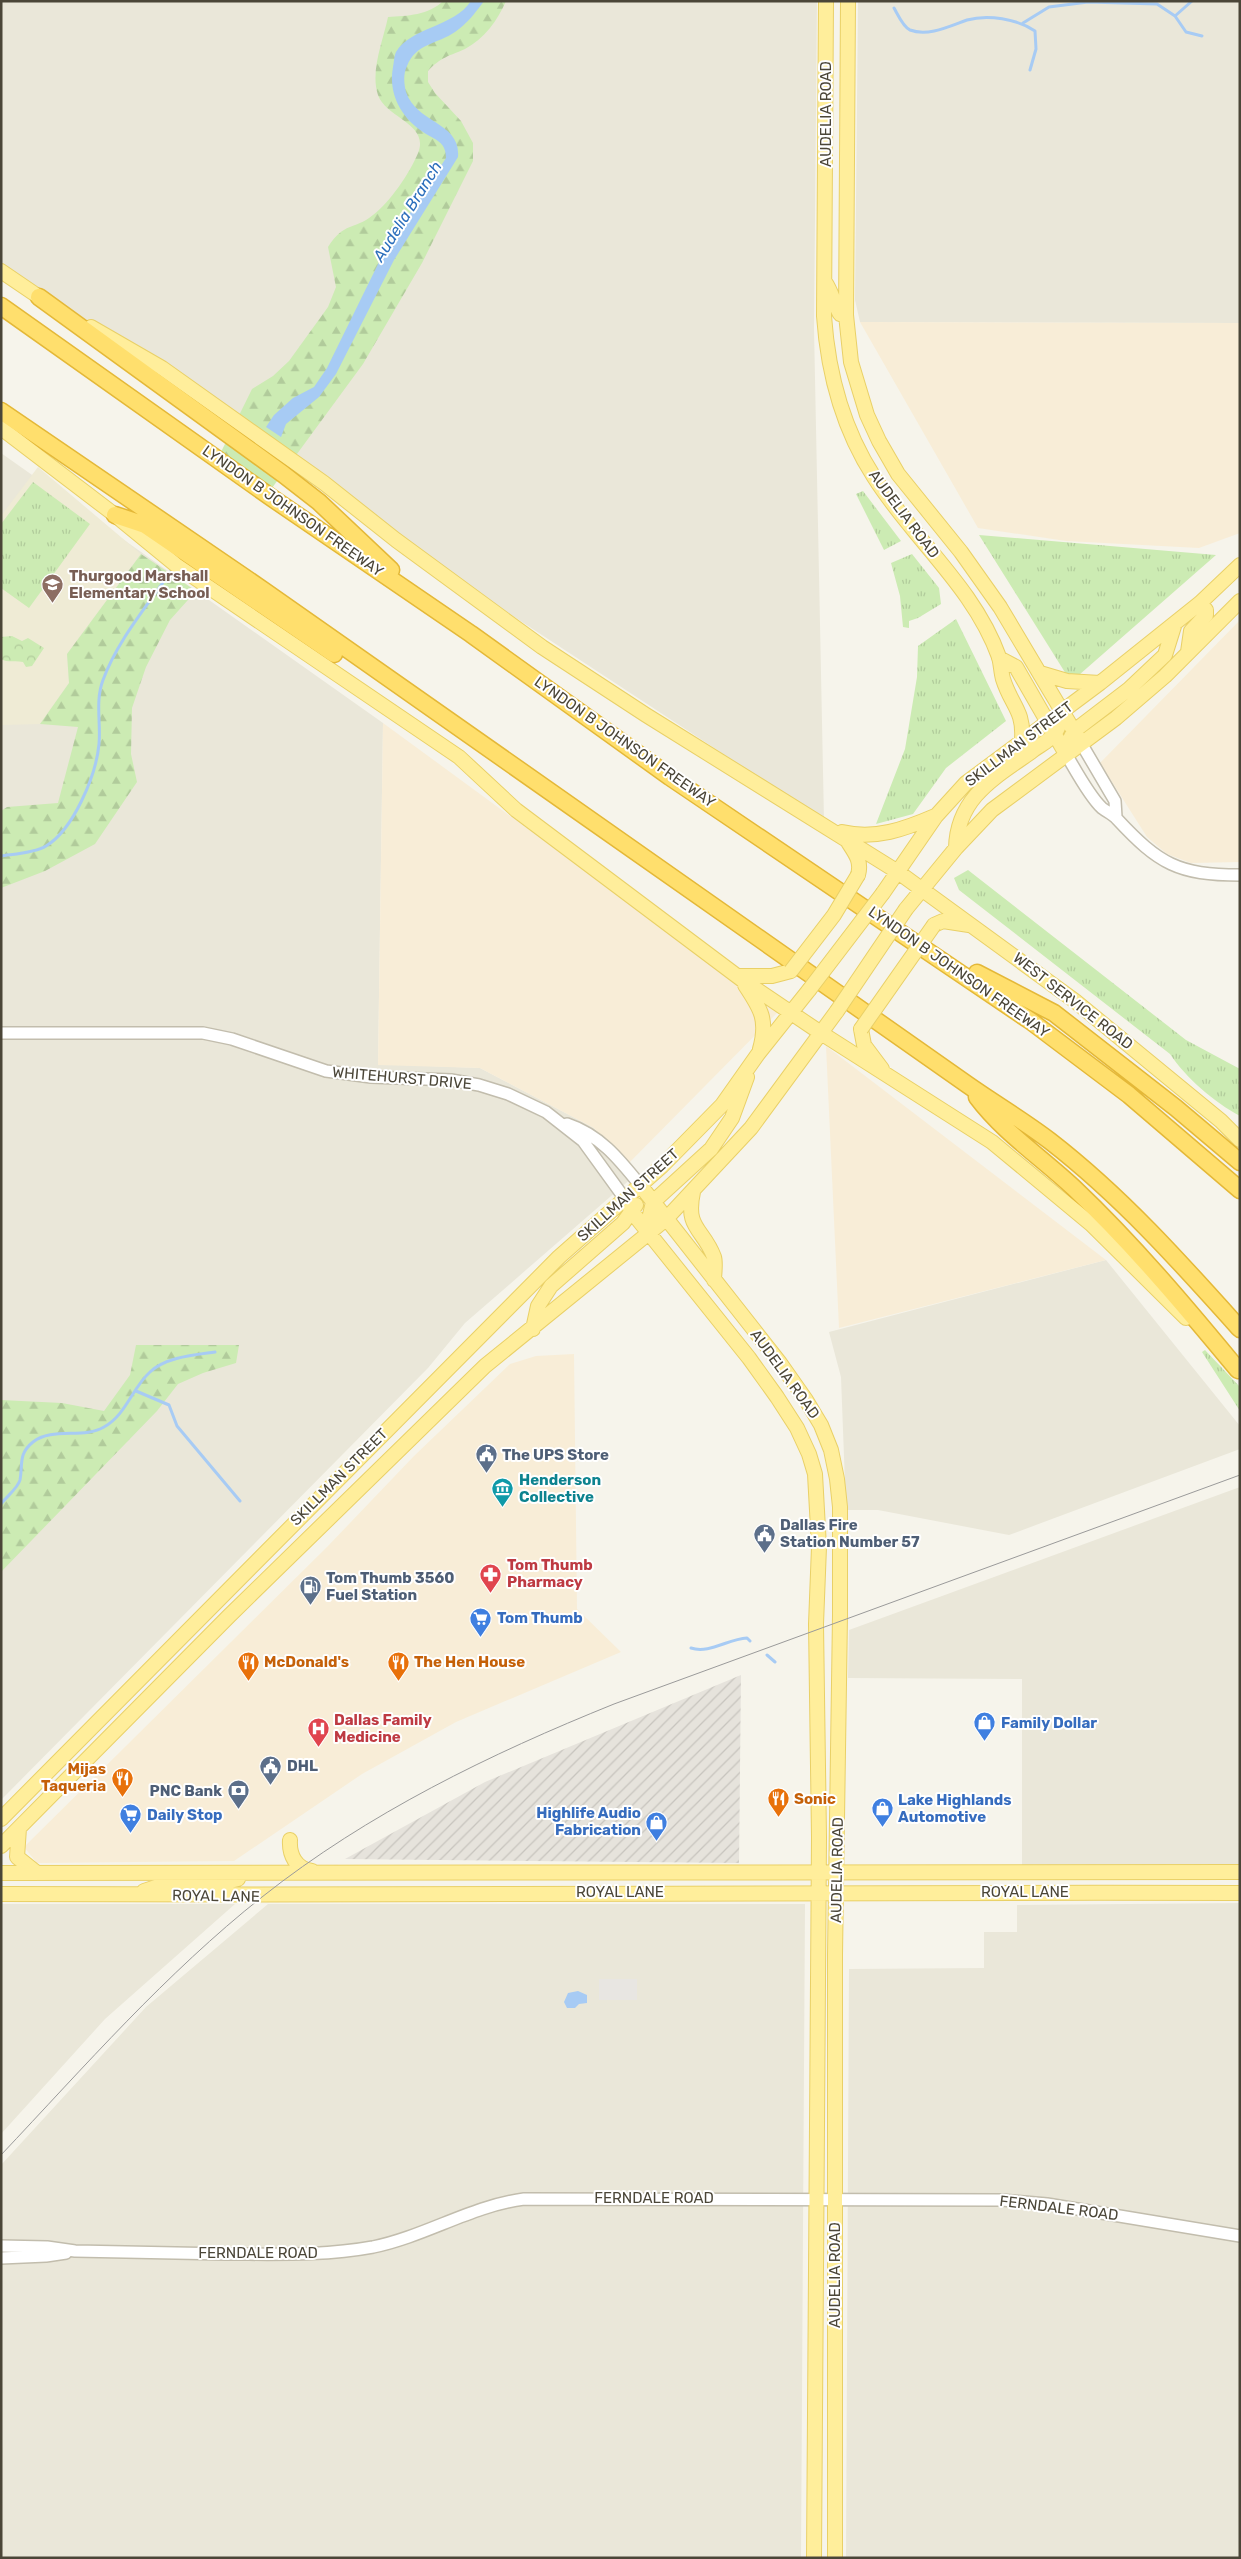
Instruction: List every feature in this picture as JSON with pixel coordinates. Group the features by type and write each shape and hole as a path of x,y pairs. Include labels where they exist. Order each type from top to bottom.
{"highway":[{"path":"39,297 319,502 428,604"},
{"name":"LYNDON B JOHNSON FREEWAY","path":"1,306 272,498 428,604 670,776 1032,1022 1107,1078 1240,1190"},
{"path":"1,411 263,590 478,743 1049,1140 1100,1182 1151,1230 1240,1328"},
{"path":"116,515 144,525 337,656 364,662"},
{"path":"916,942 1054,1013 1176,1108 1240,1162"},
{"path":"968,1085 994,1119 1074,1188 1121,1236 1182,1301 1239,1371"}],"main road":[{"name":"AUDELIA ROAD","path":"826,1 825,333 831,371 844,416 861,456 890,499 968,600 999,658 1016,667 1066,754"},
{"name":"AUDELIA ROAD","path":"848,1 846,315 852,362 868,415 879,441 898,474 983,583 1078,737"},
{"name":"WEST SERVICE ROAD","path":"1,271 39,297 162,368 324,483 396,540 542,647 662,725 832,829 898,872 1075,1001 1221,1121 1240,1140"},
{"path":"824,281 832,293 836,308 840,314 846,315"},
{"path":"1,428 116,515 176,565 459,757 516,810 739,977 820,1033 992,1142 1091,1224 1239,1371"},
{"name":"SKILLMAN STREET","path":"1,1819 458,1357 559,1257 662,1166 722,1105 750,1069 758,1054 792,1013 883,893 936,816 966,783 1022,739 1100,683 1200,603 1240,565"},
{"path":"968,600 983,583"},
{"name":"SKILLMAN STREET","path":"1,1846 485,1366 666,1219 693,1192 751,1128 836,1011 906,909 956,848 992,810 1066,754 1078,737 1137,700 1240,601"},
{"path":"1188,652 1191,631 1206,616 1206,610 1200,603"},
{"path":"1078,737 1165,655 1175,623"},
{"path":"999,658 1003,679 1023,722 1022,739"},
{"path":"1040,673 1067,681 1100,683"},
{"path":"956,848 959,821 967,804 978,792 1054,735 1061,723 1063,711"},
{"path":"832,829 853,834 870,835 911,826 936,816"},
{"path":"739,977 772,976 791,971 834,915 858,875 859,860 846,838"},
{"path":"887,1075 864,1045 861,1029 934,925 943,921 954,921 974,926"},
{"path":"739,977 762,1013 763,1037 758,1054"},
{"path":"649,1233 648,1219 653,1202 711,1149 732,1118 750,1069"},
{"path":"1221,1121 1240,1128"},
{"name":"AUDELIA ROAD","path":"640,1185 780,1363 806,1400 821,1425 831,1450 840,1507 835,2200 836,2558"},
{"path":"533,1328 538,1306 551,1286 632,1212 639,1198 640,1185"},
{"path":"693,1192 689,1209 692,1222 714,1258 714,1280"},
{"name":"AUDELIA ROAD","path":"625,1199 632,1212 749,1358 792,1420 809,1454 814,1474 818,1504 814,2558"},
{"path":"817,1670 840,1673"},
{"path":"20,1828 17,1858 38,1874"},
{"path":"290,1840 291,1855 302,1868 338,1873"},
{"path":"1006,1872 1008,1892"},
{"path":"1075,1872 1075,1892"},
{"name":"ROYAL LANE","path":"1,1873 1240,1872"},
{"path":"131,1895 166,1884 218,1884 250,1873"},
{"name":"ROYAL LANE","path":"1,1894 262,1896 818,1892 1240,1893"}],"street":[{"path":"1078,737 1115,800 1116,817"},
{"path":"1066,754 1101,807 1116,817 1143,846 1171,866 1198,874 1240,875"},
{"name":"WHITEHURST DRIVE","path":"1,1034 203,1033 232,1039 326,1071 371,1077 451,1080 479,1085 526,1101 561,1122 587,1146 625,1199"},
{"name":"WHITEHURST DRIVE","path":"561,1122 584,1130 601,1141 640,1185"},
{"name":"FERNDALE ROAD","path":"1,2246 47,2247 75,2251 314,2255 374,2246 417,2235 480,2208 524,2199 1022,2201 1240,2236"},
{"name":"FERNDALE ROAD","path":"1,2258 46,2256 75,2251"}],"shaded area":[{"path":"1,1 817,1 814,329 824,820 289,469 1,268"},
{"path":"858,1 1240,1 1240,323 860,322 855,300"},
{"path":"860,322 1240,323 1240,533 1199,548 1066,541 978,528"},
{"path":"1,453 383,723 378,1064 480,1068 594,1128 633,1177 465,1323 428,1368 1,1800"},
{"name":"Thurgood Marshall Elementary School","path":"38,467 141,554 67,654 69,683 40,724 1,725 1,516"},
{"path":"1240,620 1240,862 1191,863 1167,854 1147,837 1100,763"},
{"path":"383,723 778,1012 625,1167 594,1128 480,1068 378,1065"},
{"path":"826,1046 1106,1260 839,1328"},
{"path":"1106,1260 1240,1426 1240,1449 1009,1535 878,1510 846,1510 841,1377 829,1332"},
{"path":"574,1354 577,1609 621,1652 456,1722 362,1774 234,1861 37,1863 24,1847 328,1546 414,1456 510,1364 536,1356"},
{"path":"1240,1487 1240,1865 1022,1865 1022,1679 848,1678 849,1630"},
{"path":"741,1675 739,1863 345,1859 485,1782"},
{"path":"1240,1903 1240,2558 846,2558 849,1969 984,1968 984,1932 1017,1932 1017,1905"},
{"path":"1,1904 235,1904 105,2019 1,2134"},
{"path":"268,1904 805,1904 801,2558 1,2558 1,2165 146,2007"},
{"path":"599,1979 637,1979 637,2000 599,2000"}],"green space":[{"path":"443,1 506,1 495,22 478,40 465,49 441,60 428,71 428,82 435,93 461,121 473,143 473,161 422,263 363,364 272,488 221,452 252,389 273,376 289,361 328,307 336,287 328,247 339,233 366,220 386,203 405,178 418,153 420,143 418,135 413,128 389,110 378,95 375,76 376,66 388,17 424,12"},
{"path":"33,482 90,524 29,608 1,588 1,524"},
{"path":"863,491 901,541 884,550 856,494"},
{"path":"979,535 1216,555 1071,682"},
{"path":"141,554 196,591 170,620 146,667 132,708 131,754 137,782 95,844 45,871 1,888 1,811 7,807 58,803 78,727 40,724 69,683 67,654"},
{"path":"912,554 939,588 941,604 918,618 909,621 909,628 903,627 900,596 891,563"},
{"path":"956,619 1006,721 946,768 913,814 876,824 905,749 917,677 918,646"},
{"path":"12,636 22,641 28,638 44,648 32,666 26,667 23,662 1,659 1,637"},
{"path":"968,870 1186,1040 1240,1069 1240,1116 1220,1104 1201,1089 1170,1054 959,890 954,878"},
{"path":"136,1345 239,1345 236,1363 203,1373 178,1384 157,1411 1,1572 1,1400 62,1403 104,1411 130,1375"},
{"path":"1205,1350 1240,1387 1240,1411 1202,1352"}],"water":[{"path":"471,1 484,1 471,18 459,29 416,53 411,58 404,76 406,92 412,103 419,111 446,129 453,137 457,145 458,157 394,260 336,374 319,397 286,424 281,437 266,427 274,415 293,398 314,387 327,368 382,256 446,158 446,152 442,144 415,126 398,104 392,86 396,52 412,37 464,10"},
{"path":"578,1991 587,1995 587,2003 579,2004 575,2008 567,2008 564,2002 568,1993"}],"waterway":[{"path":"1023,23 1049,7 1088,2 1157,4 1175,16 1192,1"},
{"path":"894,8 905,26 917,32 946,28 967,20 984,17 1020,23 1035,31 1036,49 1030,70"},
{"path":"1175,16 1186,32 1202,36"},
{"name":"Audelia Branch","path":"1,856 30,852 46,846 56,838 74,815 88,786 97,757 99,744 99,696 109,665 125,636 173,568"},
{"path":"1,1504 19,1483 23,1455 28,1446 33,1442 49,1435 87,1432 104,1427 118,1416 144,1378 157,1367 172,1360 215,1352"},
{"path":"136,1391 169,1405 177,1426 240,1501"},
{"path":"691,1648 712,1648 747,1638 750,1641"},
{"path":"767,1655 775,1662"}],"tram line":[{"path":"1,2155 127,2021 227,1926 302,1867 344,1838 387,1812 522,1743 614,1704 1240,1475"}],"place":[{"name":"Thurgood Marshall Elementary School","path":"53,604"},
{"name":"The UPS Store","path":"486,1474"},
{"name":"Henderson Collective","path":"503,1508"},
{"name":"Dallas Fire Station Number 57","path":"764,1553"},
{"name":"Tom Thumb Pharmacy","path":"491,1593"},
{"name":"Tom Thumb 3560 Fuel Station","path":"310,1606"},
{"name":"Tom Thumb","path":"481,1637"},
{"name":"McDonald's","path":"248,1681"},
{"name":"The Hen House","path":"398,1681"},
{"name":"Family Dollar","path":"985,1742"},
{"name":"Dallas Family Medicine","path":"318,1748"},
{"name":"DHL","path":"271,1785"},
{"name":"Mijas Taqueria","path":"122,1797"},
{"name":"PNC Bank","path":"238,1810"},
{"name":"Sonic","path":"778,1818"},
{"name":"Lake Highlands Automotive","path":"882,1828"},
{"name":"Daily Stop","path":"131,1834"},
{"name":"Highlife Audio Fabrication","path":"657,1841"}]}
